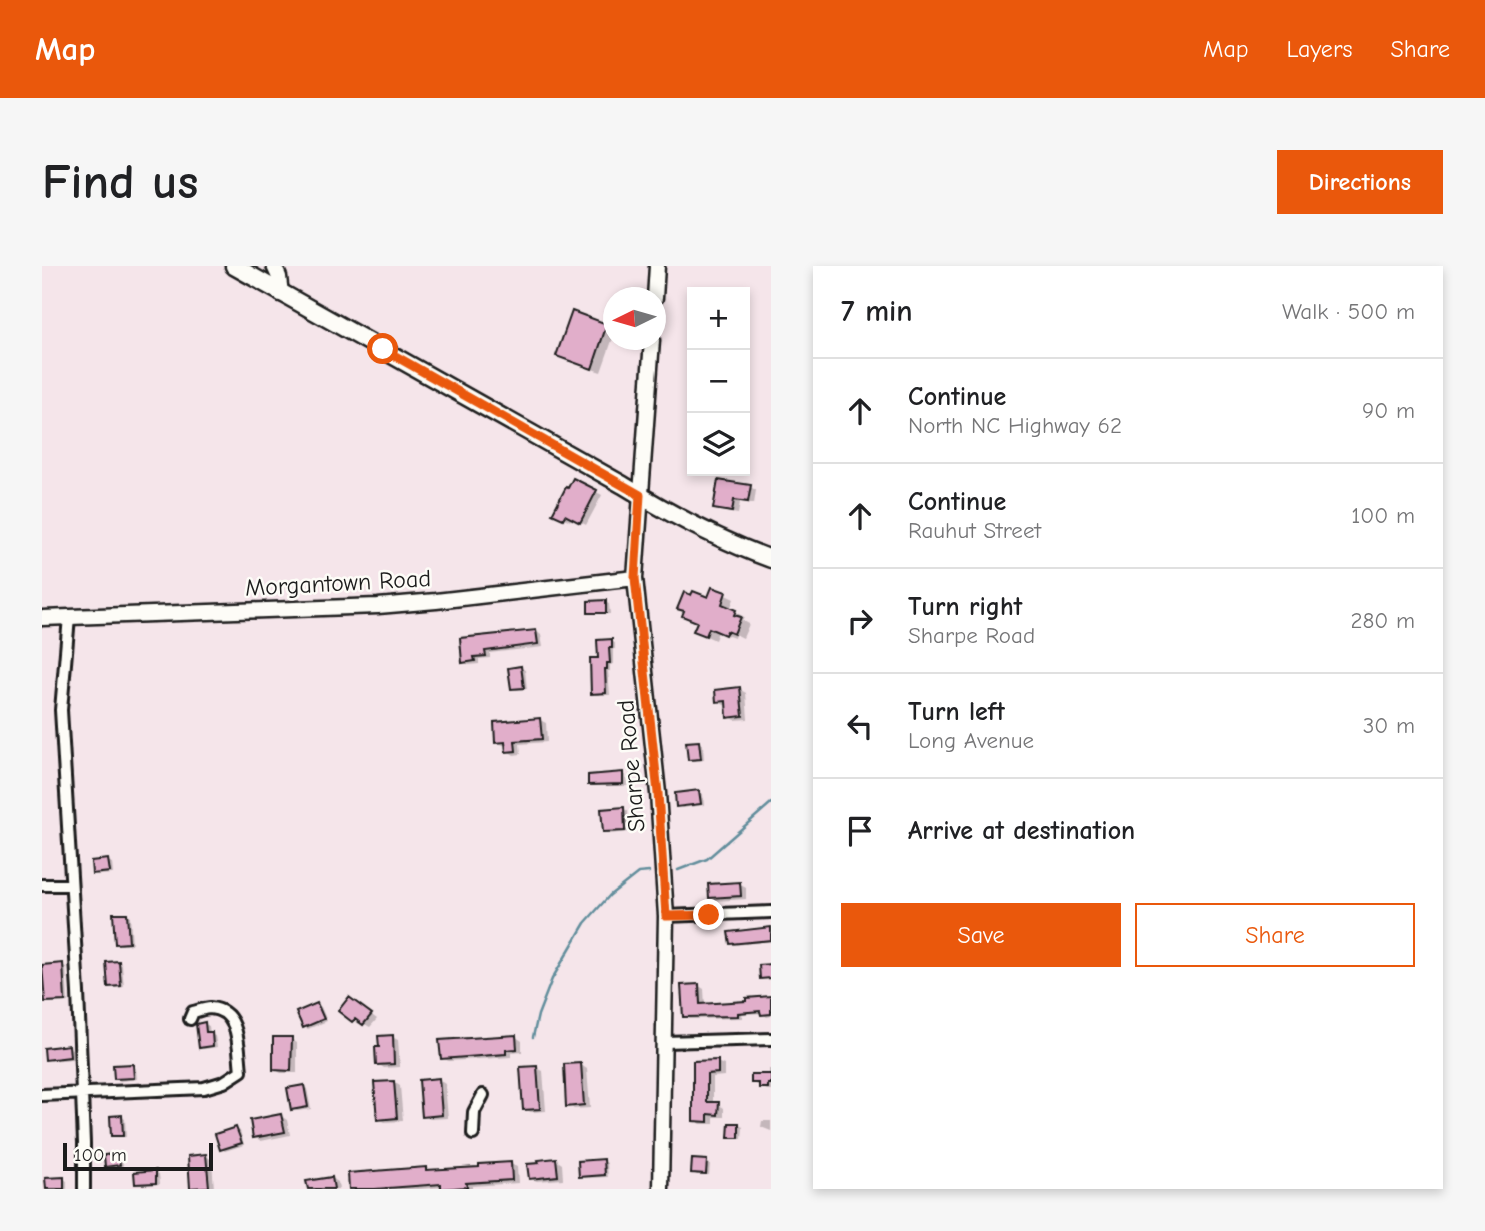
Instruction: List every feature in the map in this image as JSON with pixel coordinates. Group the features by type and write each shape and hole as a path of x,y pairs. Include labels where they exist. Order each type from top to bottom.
{"main road":[{"path":"234,266 695,526 771,559"}],"street":[{"path":"274,266 279,277 281,294"},
{"path":"656,287 657,266"},
{"name":"Sharpe Road","path":"651,350 635,578 658,793 666,916 661,1189"},
{"name":"Morgantown Road","path":"42,618 378,606 635,578"},
{"path":"69,617 61,710 82,1094 84,1189"},
{"path":"42,885 71,885"},
{"path":"666,916 771,912"},
{"path":"42,1095 204,1088 224,1082 241,1072 235,1023 224,1013 209,1008 193,1012 190,1019"},
{"path":"664,1042 771,1039"},
{"path":"473,1134 474,1112 482,1095"}],"building":[{"path":"572,311 603,323 603,336 592,369 556,356"},
{"path":"573,478 597,490 580,523 565,515 563,519 552,514"},
{"path":"718,480 751,485 748,502 734,500 732,512 713,509"},
{"path":"712,587 726,592 722,604 736,610 734,615 741,617 734,634 727,631 725,635 709,628 706,636 693,631 697,622 682,616 684,611 677,609 684,592 691,595 693,591 708,597"},
{"path":"606,600 606,613 588,613 588,601"},
{"path":"536,630 538,644 485,651 486,656 474,657 475,661 462,663 460,638"},
{"path":"612,639 612,648 609,648 610,663 607,663 605,669 606,693 591,694 590,658 598,658 597,640"},
{"path":"521,666 524,688 511,689 508,668"},
{"path":"740,687 743,716 727,718 726,701 716,702 715,690"},
{"path":"540,718 542,739 515,741 516,751 506,752 505,742 495,743 494,722"},
{"path":"699,741 701,759 688,760 686,742"},
{"path":"623,772 623,784 588,785 588,775"},
{"path":"699,790 701,804 676,807 675,793"},
{"path":"624,807 625,831 603,832 601,809"},
{"path":"108,859 110,872 92,874 91,861"},
{"path":"740,882 741,896 709,898 708,884"},
{"path":"113,913 127,913 129,943 115,944"},
{"path":"771,927 771,940 730,944 728,932"},
{"path":"119,961 121,986 108,987 106,962"},
{"path":"63,963 65,1001 45,1002 42,965"},
{"path":"771,964 771,978 760,979 759,965"},
{"path":"699,984 700,1004 746,1001 746,998 771,996 771,1014 761,1015 760,1011 738,1013 738,1016 683,1017 681,985"},
{"path":"349,997 372,1014 363,1025 355,1019 352,1022 338,1011"},
{"path":"317,1003 324,1019 303,1028 296,1012"},
{"path":"205,1022 206,1032 212,1032 213,1046 199,1048 196,1024"},
{"path":"393,1035 394,1064 376,1065 375,1047 379,1047 378,1036"},
{"path":"516,1035 517,1049 506,1050 506,1054 441,1059 439,1040"},
{"path":"273,1037 292,1037 291,1071 273,1070"},
{"path":"69,1045 70,1057 45,1060 44,1048"},
{"path":"718,1060 718,1073 707,1074 707,1102 719,1102 718,1115 708,1114 708,1122 693,1121 693,1061"},
{"path":"581,1063 584,1105 566,1107 564,1064"},
{"path":"133,1064 134,1078 114,1079 113,1065"},
{"path":"537,1066 540,1109 523,1110 520,1067"},
{"path":"751,1074 771,1074 771,1084 768,1084 768,1088 759,1088 759,1083 751,1083"},
{"path":"439,1078 442,1115 422,1117 419,1080"},
{"path":"394,1081 397,1118 377,1120 374,1082"},
{"path":"304,1085 308,1107 291,1110 287,1088"},
{"path":"281,1114 285,1132 253,1138 250,1120"},
{"path":"122,1115 123,1136 111,1136 110,1116"},
{"path":"729,1123 739,1123 739,1138 728,1138"},
{"path":"236,1127 242,1143 220,1150 215,1134"},
{"path":"118,1153 120,1165 105,1167 104,1155"},
{"path":"206,1154 209,1187 190,1188 188,1156"},
{"path":"556,1158 558,1176 529,1179 527,1164"},
{"path":"604,1159 605,1175 579,1177 578,1161"},
{"path":"692,1159 707,1160 706,1174 691,1173"},
{"path":"511,1162 512,1180 466,1183 467,1187 441,1189 441,1184 349,1189 348,1173 426,1167 426,1170 479,1167 479,1164"},
{"path":"156,1170 156,1183 135,1184 134,1172"},
{"path":"64,1177 64,1189 46,1189 45,1178"},
{"path":"332,1177 334,1189 308,1189 306,1181"}],"waterway":[{"path":"678,870 707,859 771,803"},
{"path":"533,1037 552,979 585,923 610,895 638,873 649,872"}],"route":[{"path":"383,349 640,495 635,578 658,793 666,916 709,915"}]}
